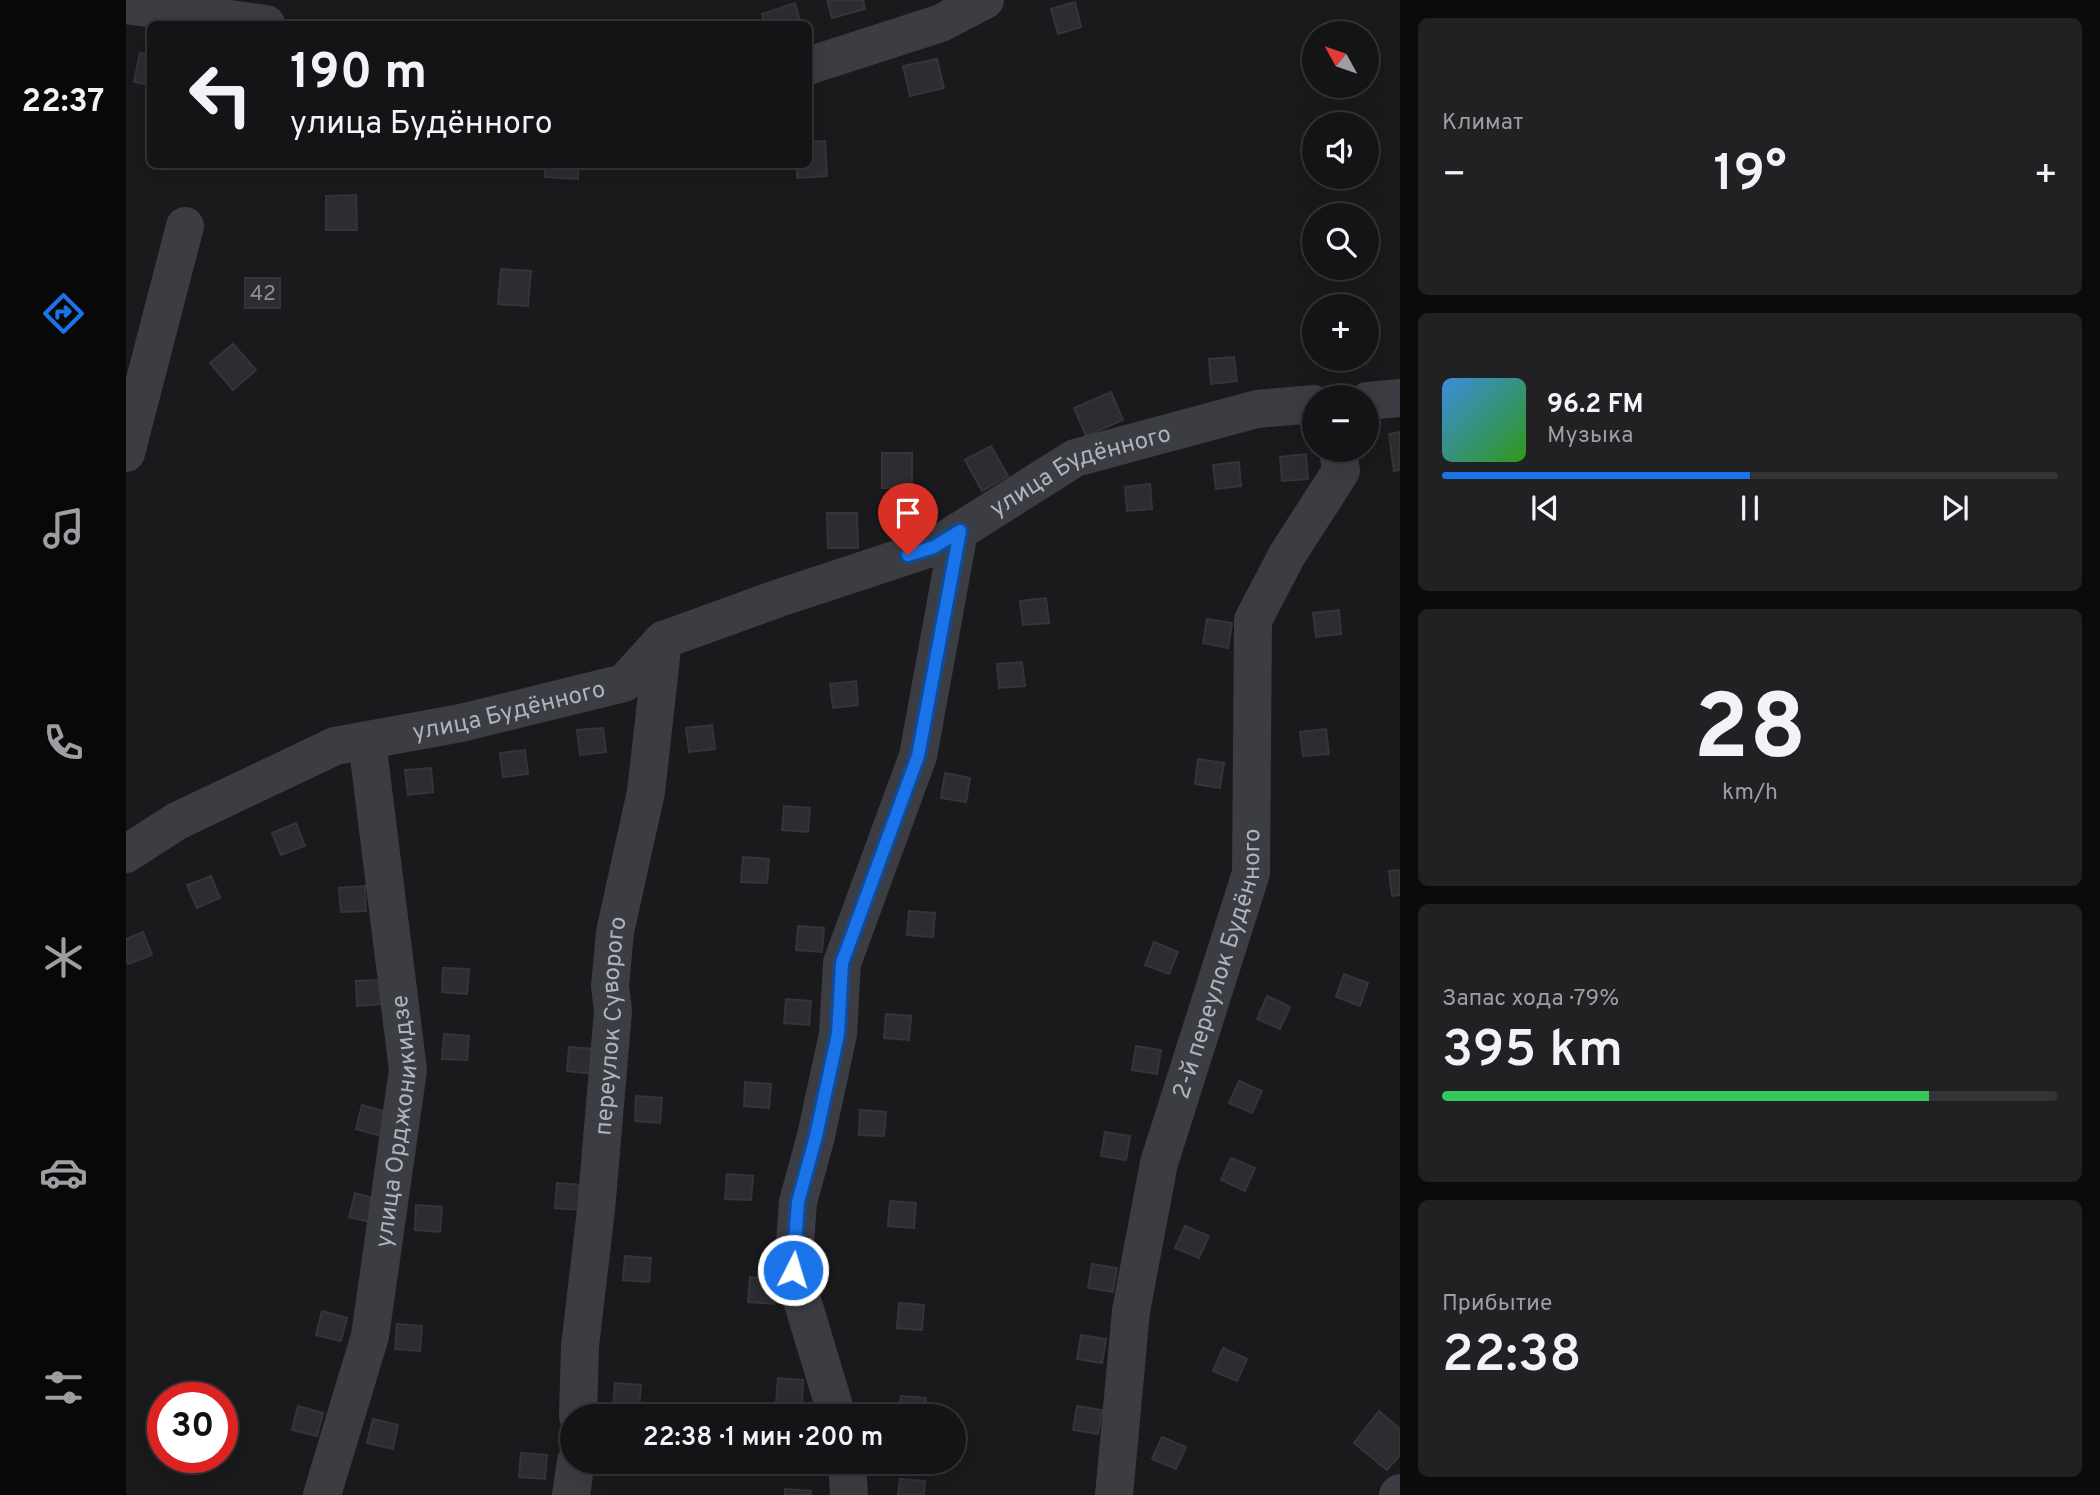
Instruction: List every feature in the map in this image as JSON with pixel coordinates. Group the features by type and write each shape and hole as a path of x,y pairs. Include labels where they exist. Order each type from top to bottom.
{"street":[{"path":"812,65 941,23 982,1"},
{"path":"126,5 244,21"},
{"path":"126,453 185,226"},
{"path":"1379,400 1400,398"},
{"name":"улица Будённого","path":"126,854 177,821 335,746 461,723 624,683 663,640 934,547 1075,458 1257,409 1302,405"},
{"name":"2-й переулок Будённого","path":"1114,1495 1131,1311 1159,1163 1251,873 1253,620 1287,555 1341,471 1340,462"},
{"path":"833,1404 793,1270 798,1202 816,1136 838,1034 842,963 918,756 960,531"},
{"name":"переулок Суворого","path":"578,1404 580,1346 596,1210 613,1011 610,986 615,932 646,792 663,640"},
{"name":"улица Орджоникидзе","path":"322,1495 370,1336 408,1070 367,741"},
{"path":"571,1495 574,1474"},
{"path":"848,1474 849,1495"}],"building":[{"path":"827,0 863,0 865,9 832,18"},
{"path":"1075,2 1081,27 1058,34 1051,9"},
{"path":"795,3 800,21 764,21 762,14"},
{"path":"140,53 147,54 147,84 134,82"},
{"path":"937,59 944,88 910,96 903,66"},
{"path":"825,141 827,176 797,178 797,168 812,168 812,142"},
{"path":"545,168 579,168 578,179 545,177"},
{"path":"356,195 357,230 326,230 326,196"},
{"path":"501,269 531,271 528,306 498,304"},
{"path":"245,278 280,278 280,308 245,308"},
{"path":"233,344 256,370 233,390 210,363"},
{"path":"1234,357 1237,381 1211,384 1209,359"},
{"path":"1111,392 1123,420 1086,436 1074,408"},
{"path":"1400,432 1400,470 1394,471 1389,434"},
{"path":"991,446 1008,476 982,491 965,460"},
{"path":"882,453 912,453 912,488 882,488"},
{"path":"1302,454 1302,462 1307,462 1308,479 1282,481 1280,457"},
{"path":"1239,462 1241,486 1216,489 1213,465"},
{"path":"1150,484 1152,509 1127,511 1125,487"},
{"path":"827,513 857,513 858,548 828,548"},
{"path":"1046,598 1049,623 1023,625 1020,601"},
{"path":"1339,610 1341,634 1316,637 1313,613"},
{"path":"1207,619 1232,623 1228,648 1203,643"},
{"path":"1022,662 1025,686 999,688 997,664"},
{"path":"856,681 858,705 833,708 830,684"},
{"path":"712,725 715,749 689,752 686,728"},
{"path":"603,728 606,752 580,755 577,730"},
{"path":"1326,729 1329,754 1303,756 1300,732"},
{"path":"525,750 528,774 503,777 500,753"},
{"path":"1198,759 1224,763 1220,788 1195,784"},
{"path":"431,768 433,792 408,795 405,770"},
{"path":"945,773 970,778 966,802 941,798"},
{"path":"784,806 810,808 808,832 782,830"},
{"path":"296,823 305,846 281,855 272,833"},
{"path":"743,857 769,859 767,883 741,882"},
{"path":"1400,870 1400,895 1392,896 1389,871"},
{"path":"211,876 220,898 197,908 187,885"},
{"path":"365,886 366,911 341,912 339,888"},
{"path":"909,911 935,913 933,937 907,935"},
{"path":"798,926 824,928 822,952 796,950"},
{"path":"143,932 152,955 128,964 126,939"},
{"path":"1154,942 1178,952 1169,974 1145,965"},
{"path":"443,968 469,969 467,994 442,992"},
{"path":"1344,974 1368,983 1360,1006 1336,997"},
{"path":"381,980 383,1004 357,1006 356,981"},
{"path":"1267,996 1290,1007 1280,1029 1257,1019"},
{"path":"786,999 811,1001 809,1025 784,1023"},
{"path":"886,1014 911,1016 909,1040 884,1038"},
{"path":"444,1034 469,1036 467,1060 442,1059"},
{"path":"1136,1046 1161,1050 1157,1074 1132,1070"},
{"path":"569,1047 595,1049 593,1074 567,1071"},
{"path":"1239,1081 1262,1091 1252,1113 1229,1103"},
{"path":"745,1082 771,1084 769,1108 744,1106"},
{"path":"636,1096 662,1098 660,1123 635,1121"},
{"path":"362,1105 387,1112 381,1136 356,1129"},
{"path":"860,1110 886,1112 884,1136 859,1135"},
{"path":"1105,1132 1130,1136 1126,1160 1101,1156"},
{"path":"1231,1158 1255,1168 1245,1191 1221,1180"},
{"path":"727,1174 753,1176 751,1200 725,1199"},
{"path":"557,1183 582,1185 580,1210 555,1208"},
{"path":"355,1193 380,1200 374,1223 349,1217"},
{"path":"890,1201 916,1203 914,1228 888,1226"},
{"path":"416,1205 442,1207 440,1232 415,1230"},
{"path":"1185,1226 1209,1236 1199,1258 1175,1248"},
{"path":"625,1256 651,1258 649,1282 623,1280"},
{"path":"1092,1264 1117,1268 1113,1292 1088,1288"},
{"path":"750,1277 776,1279 774,1304 748,1302"},
{"path":"899,1303 924,1305 922,1330 897,1328"},
{"path":"322,1311 347,1318 341,1341 316,1335"},
{"path":"397,1324 422,1326 420,1351 395,1349"},
{"path":"1081,1335 1106,1339 1102,1363 1077,1359"},
{"path":"1223,1348 1247,1359 1237,1381 1213,1371"},
{"path":"778,1378 803,1380 802,1404 776,1403"},
{"path":"615,1383 641,1385 639,1404 613,1404"},
{"path":"901,1396 926,1398 926,1404 900,1404"},
{"path":"298,1406 323,1413 317,1436 292,1430"},
{"path":"1077,1406 1102,1410 1098,1434 1073,1430"},
{"path":"1379,1411 1400,1429 1400,1455 1387,1470 1354,1443"},
{"path":"373,1419 398,1425 393,1449 367,1443"},
{"path":"1162,1437 1186,1447 1176,1469 1152,1459"},
{"path":"521,1453 547,1455 545,1479 519,1477"},
{"path":"900,1479 925,1481 924,1495 898,1495"},
{"path":"785,1489 811,1491 811,1495 785,1495"}],"route":[{"path":"793,1270 798,1202 816,1136 838,1034 842,963 918,756 960,531 934,547 908,555"}]}
